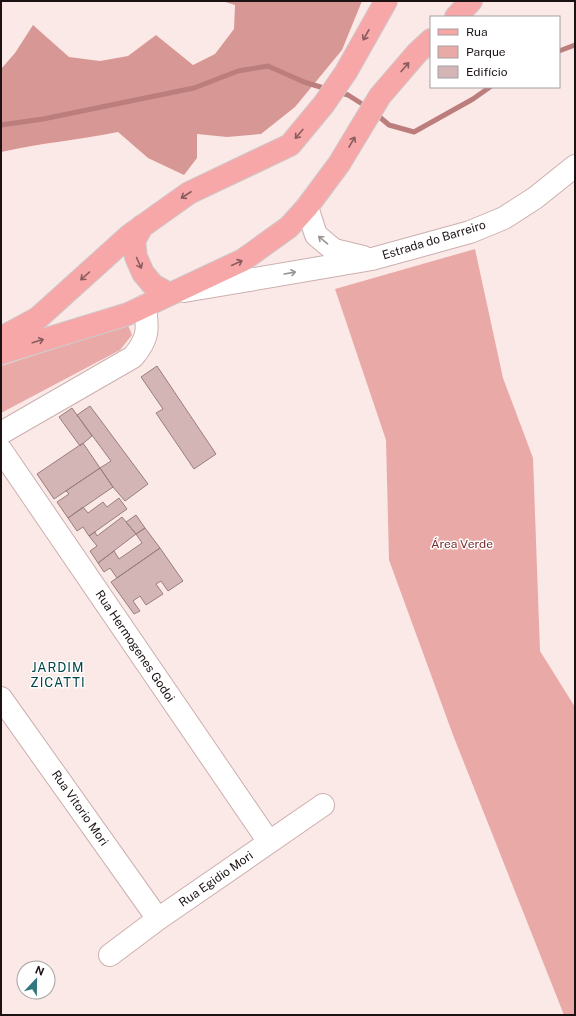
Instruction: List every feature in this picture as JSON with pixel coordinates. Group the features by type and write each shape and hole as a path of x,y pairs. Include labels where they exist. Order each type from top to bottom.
{"main road":[{"path":"1,338 38,318 130,235 190,193 290,145 324,104 346,72 386,1"},
{"path":"457,16 471,1"},
{"path":"1,353 128,314 243,260 289,227 307,207 339,164 380,96 417,53 430,41"},
{"path":"142,226 134,241 136,257 143,273 153,285 169,294"}],"street":[{"name":"Estrada do Barreiro","path":"169,294 372,259 470,232 504,218 535,198 575,166"},
{"name":"Estrada do Barreiro","path":"307,207 316,235 334,250 372,259"},
{"path":"1,433 133,357 146,338 147,321 145,306"},
{"name":"Rua Hermogenes Godoi","path":"1,450 269,842"},
{"name":"Rua Vitorio Mori","path":"1,698 158,919"},
{"name":"Rua Egidio Mori","path":"110,955 158,919 324,805"}],"green space":[{"name":"Área Verde","path":"475,249 503,378 533,458 540,651 575,707 575,1015 564,1015 453,735 389,560 386,440 335,289"},
{"path":"128,325 132,335 120,350 1,413 1,366"}],"shaded area":[{"path":"222,1 362,1 342,50 295,107 261,134 227,137 197,134 197,158 184,175 148,158 118,132 1,152 1,69 15,53 33,25 69,57 100,61 128,56 156,35 193,65 215,54 234,29 235,5"}],"building":[{"path":"157,366 216,454 194,469 156,413 163,409 141,377"},
{"path":"90,406 148,484 125,501 100,468 111,461 77,415"},
{"path":"72,408 92,436 80,446 59,417"},
{"path":"83,443 100,468 54,499 37,474"},
{"path":"100,468 113,487 68,518 57,502 69,494 66,491"},
{"path":"119,498 127,509 89,536 83,527 77,531 68,518 83,507 88,513 103,502 107,507"},
{"path":"136,515 145,528 136,534 126,522"},
{"path":"122,517 136,534 98,563 90,551 97,546 89,536 95,532 97,536"},
{"path":"145,528 160,548 117,578 110,568 104,572 98,563 114,551 119,559 142,543 136,534"},
{"path":"160,548 183,581 168,591 161,581 156,584 163,594 146,605 140,596 133,601 140,611 134,614 111,582"}],"waterway":[{"path":"560,51 575,45"},
{"path":"1,125 43,119 194,88 238,71 268,66 304,82 327,89"},
{"path":"375,113 389,125 414,132 473,99 489,88"},
{"path":"338,92 348,95 367,107"}],"district":[{"name":"JARDIM ZICATTI","path":"58,674"}]}
